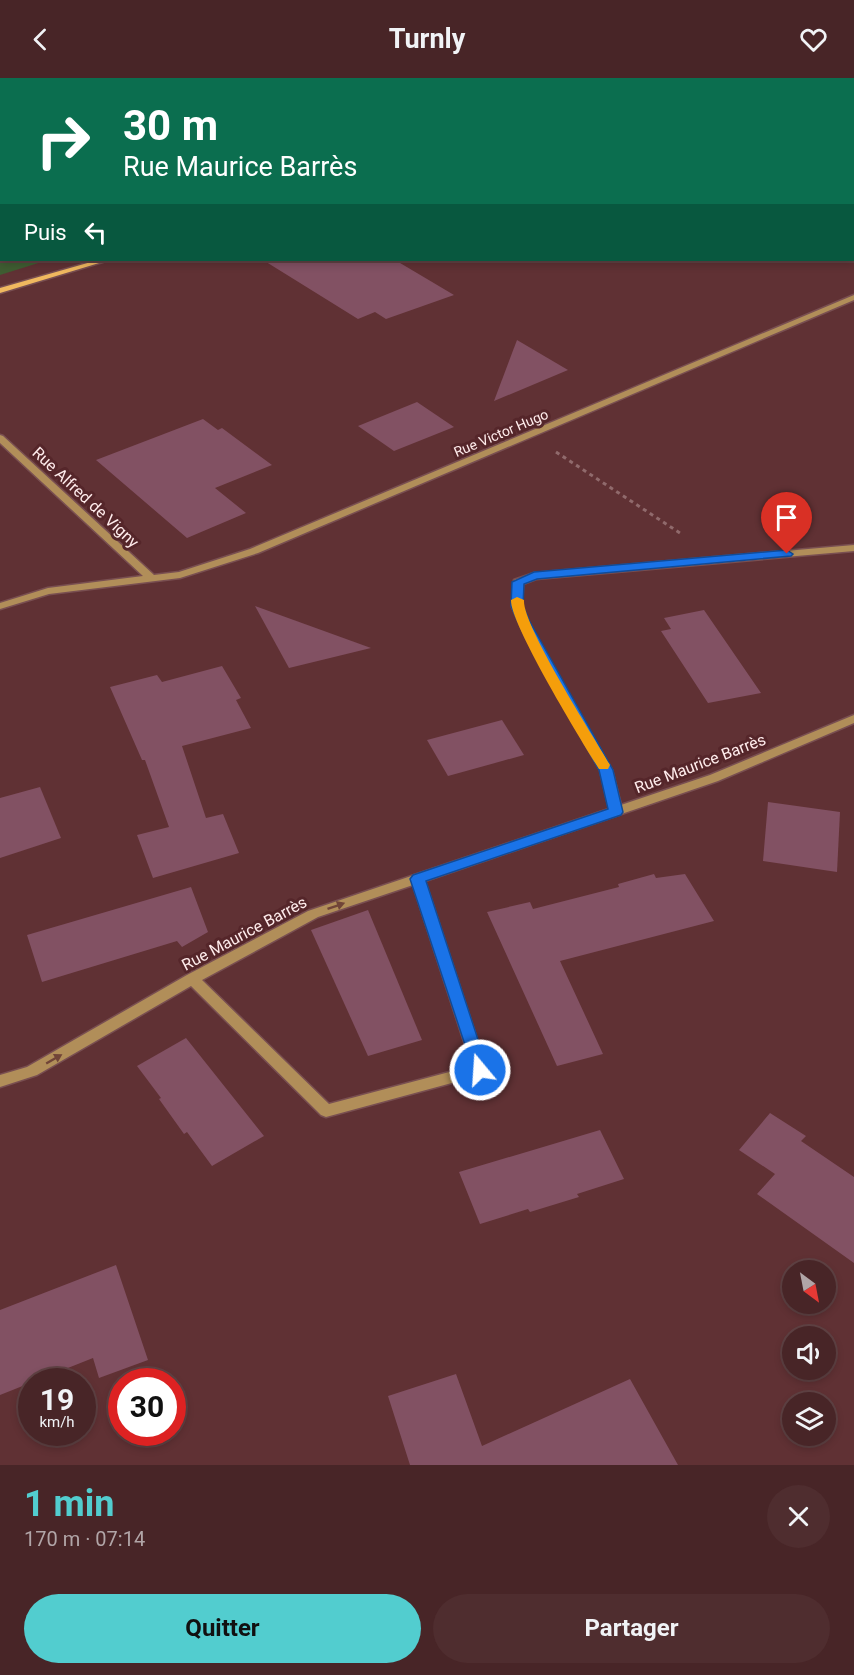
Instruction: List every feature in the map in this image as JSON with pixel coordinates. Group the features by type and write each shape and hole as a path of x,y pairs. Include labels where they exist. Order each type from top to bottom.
{"main road":[{"path":"0,291 102,261"}],"street":[{"name":"Rue Victor Hugo","path":"0,606 48,591 180,575 254,551 854,297"},
{"name":"Rue Alfred de Vigny","path":"0,438 152,579"},
{"path":"616,812 606,770 526,628 517,606 518,582 534,576 854,548"},
{"name":"Rue Maurice Barrès","path":"0,1081 32,1071 313,914 714,778 854,719"},
{"path":"192,980 326,1111 480,1070 418,879"}],"path":[{"path":"530,435 720,560"}],"green space":[{"path":"0,261 45,261 0,275"}],"building":[{"path":"265,261 397,261 454,295 386,319 375,312 358,319"},
{"path":"517,340 568,370 494,401"},
{"path":"417,402 454,427 394,451 358,426"},
{"path":"203,419 218,430 222,428 272,465 215,488 246,513 187,538 96,460"},
{"path":"255,606 371,648 289,668"},
{"path":"704,610 761,693 708,703 661,631 671,629 664,618"},
{"path":"222,666 241,698 236,700 251,728 182,746 206,818 223,814 239,853 153,878 137,835 169,827 145,760 142,760 110,687 157,675 162,682"},
{"path":"502,720 524,755 448,776 427,740"},
{"path":"40,787 61,838 0,858 0,798"},
{"path":"768,802 840,812 837,872 763,861"},
{"path":"654,874 656,878 685,874 714,921 560,961 603,1054 557,1066 487,912 530,902 533,909 619,887 618,884"},
{"path":"191,887 208,932 182,947 177,941 42,982 27,935"},
{"path":"368,910 422,1040 368,1056 311,930"},
{"path":"186,1038 264,1136 212,1166 187,1132 184,1134 137,1066"},
{"path":"770,1113 806,1136 801,1141 854,1177 854,1263 757,1194 775,1174 739,1150"},
{"path":"600,1130 624,1179 577,1194 579,1197 530,1212 528,1209 480,1224 459,1172"},
{"path":"116,1265 148,1360 126,1368 108,1368 108,1375 99,1378 93,1358 68,1368 18,1368 18,1388 0,1395 0,1310"},
{"path":"456,1374 482,1446 630,1379 678,1465 410,1465 388,1396"}],"slow traffic":[{"path":"517,600 517,606 531,638 604,765"}],"route":[{"path":"480,1070 418,879 616,812 606,770 531,638 517,606 518,582 534,576 787,554"}]}
